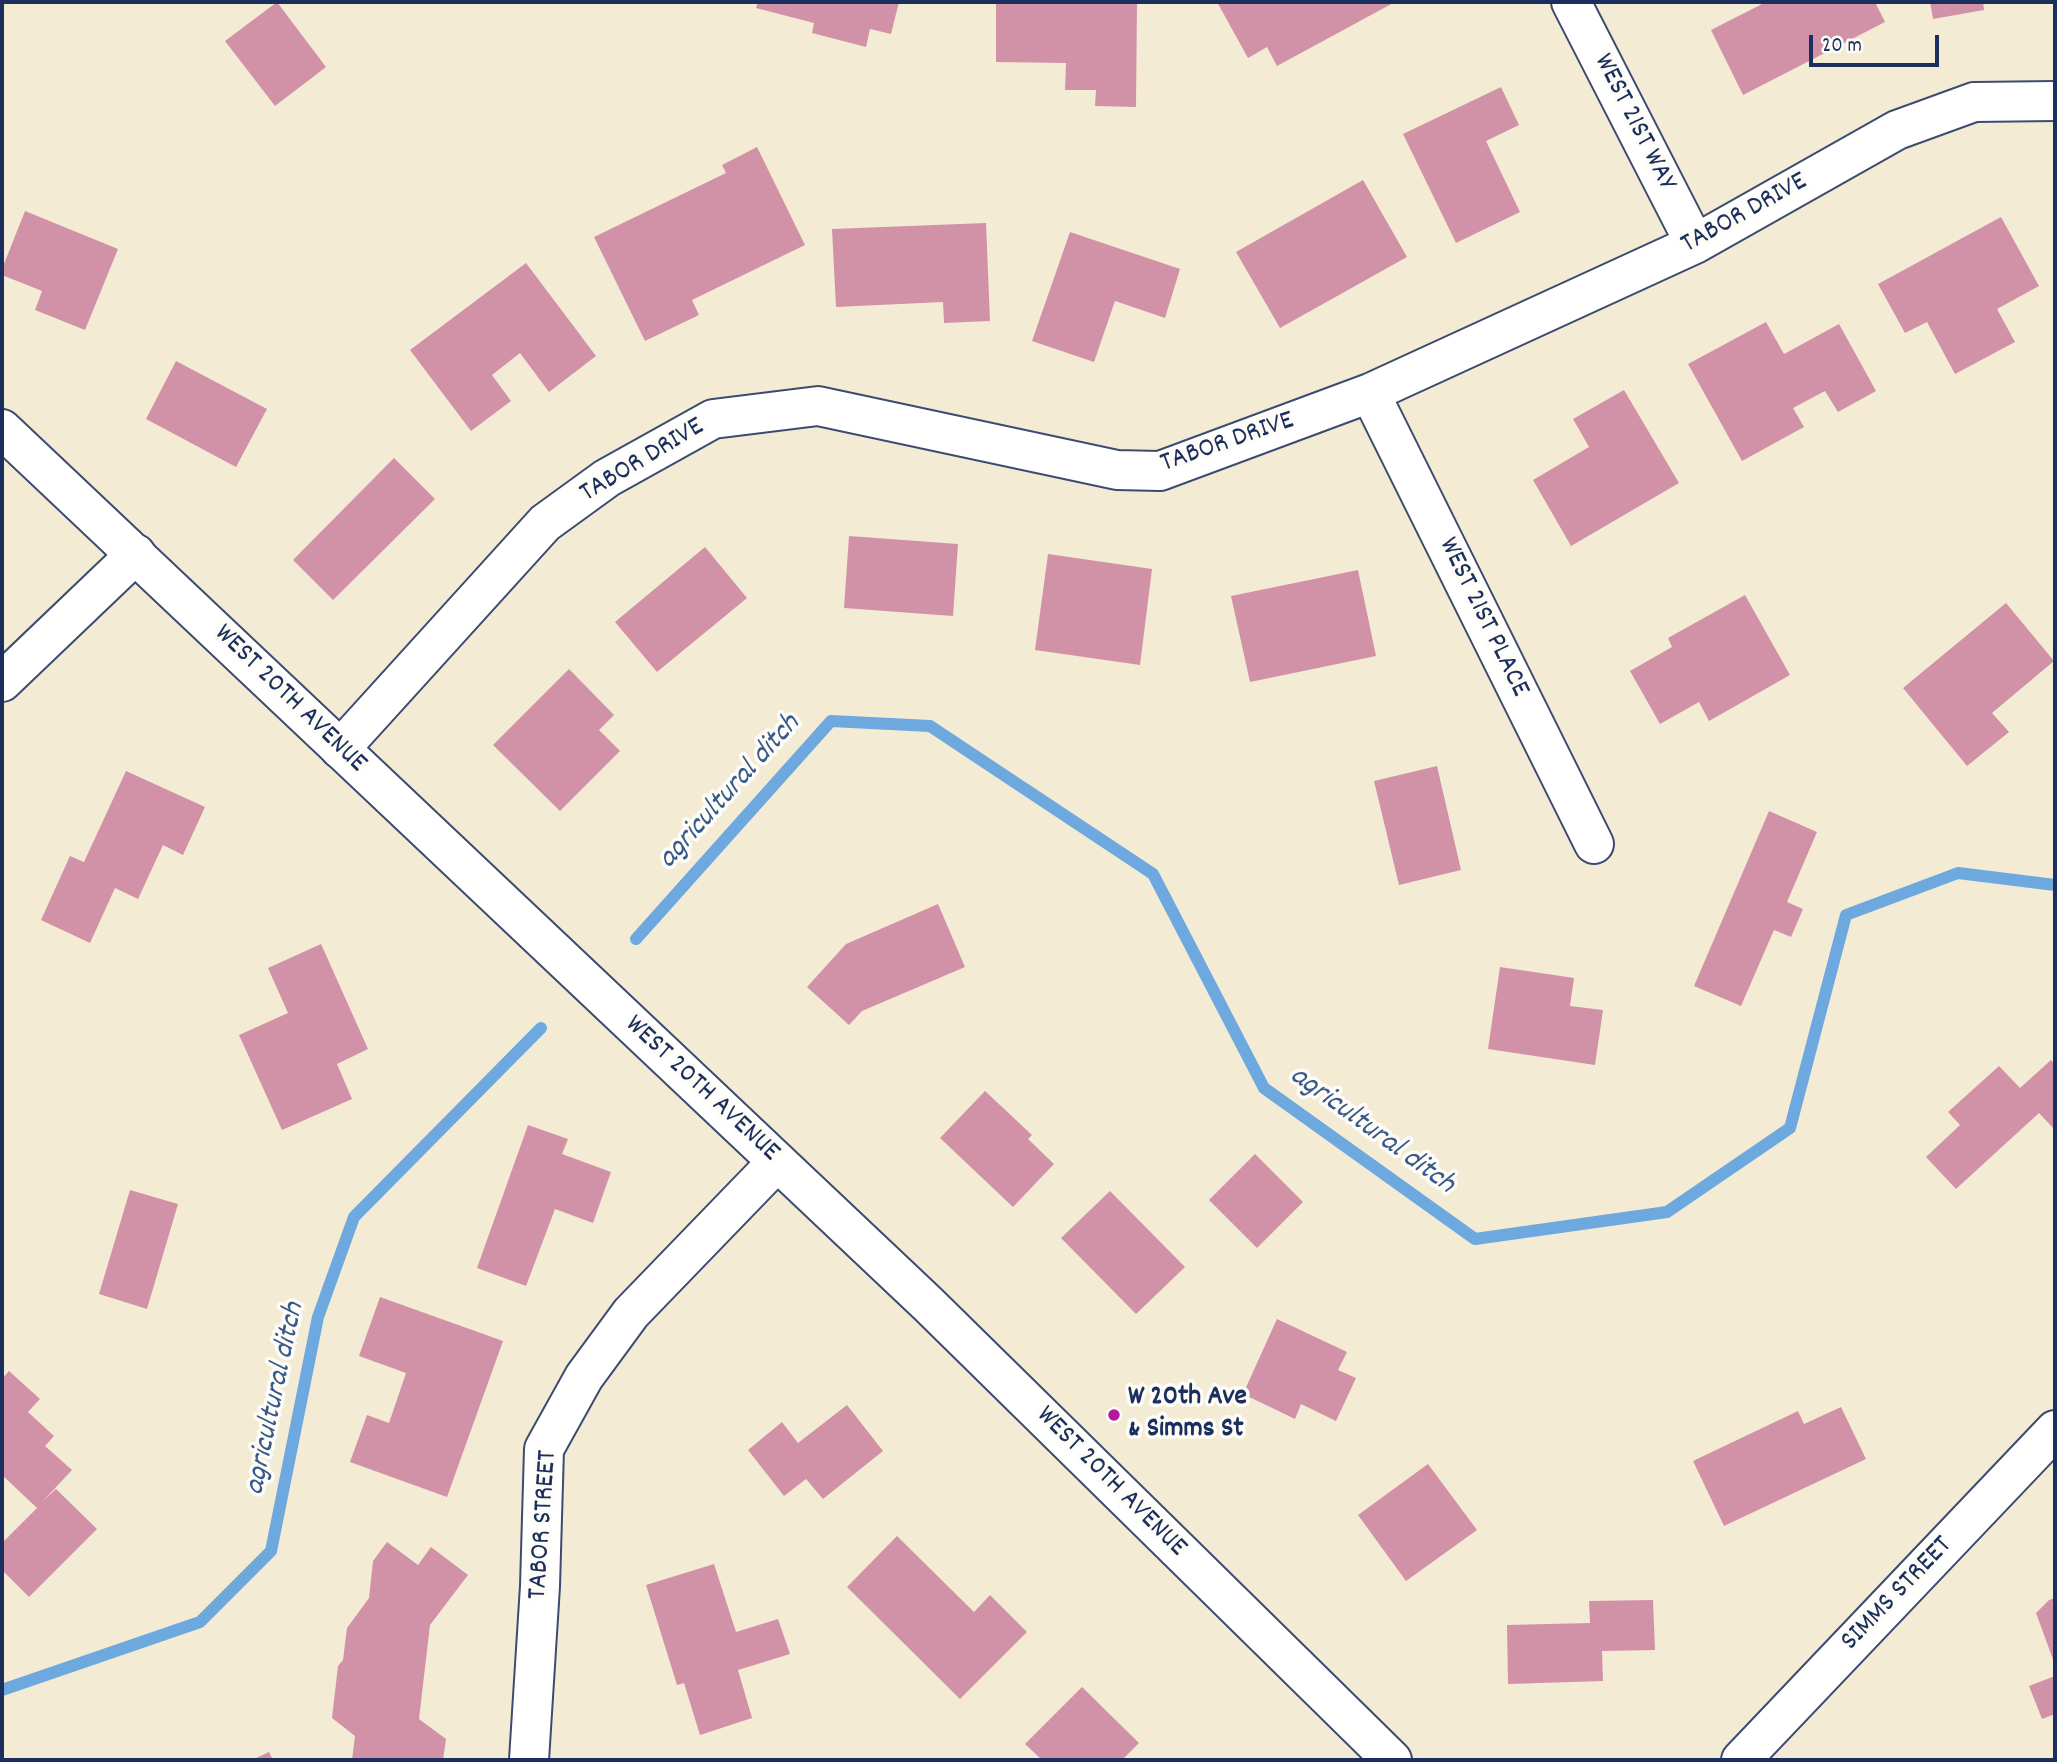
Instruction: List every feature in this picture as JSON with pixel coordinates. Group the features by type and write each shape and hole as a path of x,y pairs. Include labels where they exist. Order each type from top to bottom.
{"street":[{"name":"WEST 21ST WAY","path":"1571,2 1695,244"},
{"name":"TABOR DRIVE","path":"340,749 545,523 607,478 713,419 818,407 1117,470 1160,471 1370,393 1695,244 1897,130 1974,102 2055,101"},
{"name":"WEST 21ST PLACE","path":"1370,393 1594,844"},
{"name":"WEST 20TH AVENUE","path":"2,429 928,1304 1392,1760"},
{"path":"2,682 136,554"},
{"name":"TABOR STREET","path":"529,1760 540,1586 544,1449 584,1377 631,1313 777,1162"},
{"name":"SIMMS STREET","path":"1741,1760 2055,1430"}],"building":[{"path":"277,2 326,67 275,106 225,41"},
{"path":"758,2 899,2 891,34 870,29 866,47 812,33 814,23 756,8"},
{"path":"996,2 1137,2 1136,107 1095,106 1096,90 1065,90 1066,63 996,62"},
{"path":"1217,2 1395,2 1277,66 1267,47 1248,58"},
{"path":"1766,2 1875,2 1885,22 1743,95 1711,30"},
{"path":"1930,2 1983,2 1984,10 1933,19"},
{"path":"1501,87 1519,125 1486,141 1520,212 1456,243 1403,134"},
{"path":"757,147 805,245 692,300 699,315 645,341 594,237 726,173 722,165"},
{"path":"1363,180 1407,257 1280,328 1236,252"},
{"path":"25,211 118,249 85,330 35,310 42,291 2,275"},
{"path":"2001,217 2039,286 1997,309 2015,342 1955,374 1927,322 1905,333 1878,284"},
{"path":"986,223 990,321 944,323 943,302 836,307 832,229"},
{"path":"1070,232 1180,269 1165,318 1115,301 1094,362 1032,341"},
{"path":"526,263 596,356 549,392 520,353 492,375 511,401 471,431 410,350"},
{"path":"1766,322 1784,354 1839,324 1876,391 1838,412 1825,391 1793,408 1804,427 1742,461 1688,364"},
{"path":"176,361 267,409 236,467 146,419"},
{"path":"1624,390 1679,483 1571,546 1533,480 1589,447 1573,419"},
{"path":"394,458 435,499 333,600 293,560"},
{"path":"849,536 958,544 953,616 844,608"},
{"path":"705,547 747,598 657,672 615,622"},
{"path":"1048,554 1152,569 1140,665 1035,650"},
{"path":"1358,570 1376,656 1250,682 1231,596"},
{"path":"1745,595 1790,675 1709,721 1699,702 1660,724 1630,671 1672,647 1668,638"},
{"path":"2006,603 2054,661 1992,713 2009,732 1967,766 1903,688"},
{"path":"569,669 614,715 599,730 620,751 560,811 493,745"},
{"path":"1437,766 1461,870 1399,885 1374,781"},
{"path":"126,771 205,807 183,855 163,845 138,899 115,888 90,943 41,920 70,856 84,862"},
{"path":"1769,811 1817,832 1787,902 1803,909 1791,937 1774,930 1741,1006 1694,986"},
{"path":"938,904 965,967 862,1011 849,1025 807,987 846,944"},
{"path":"321,944 368,1049 337,1064 352,1099 282,1130 239,1035 288,1013 268,968"},
{"path":"1500,967 1574,978 1570,1006 1603,1010 1595,1065 1488,1049"},
{"path":"2051,1060 2055,1065 2055,1130 2039,1113 1956,1189 1926,1157 1960,1125 1948,1112 1999,1066 2020,1088"},
{"path":"985,1091 1032,1135 1028,1139 1054,1164 1013,1207 940,1138"},
{"path":"528,1125 568,1139 562,1154 611,1172 593,1223 555,1209 526,1286 477,1268"},
{"path":"1255,1154 1303,1202 1257,1248 1209,1200"},
{"path":"130,1190 178,1204 147,1309 99,1294"},
{"path":"1110,1191 1185,1267 1136,1314 1061,1238"},
{"path":"380,1297 503,1341 447,1497 350,1462 367,1415 389,1423 406,1373 359,1356"},
{"path":"1277,1319 1347,1352 1338,1370 1356,1378 1336,1421 1301,1404 1295,1419 1243,1394"},
{"path":"9,1371 40,1399 28,1412 54,1436 45,1446 72,1470 43,1501 56,1489 97,1529 29,1597 2,1570 2,1543 37,1508 2,1475 2,1379"},
{"path":"847,1405 883,1451 823,1499 806,1479 784,1496 748,1450 782,1422 798,1443"},
{"path":"1841,1407 1866,1459 1724,1526 1693,1461 1798,1411 1804,1424"},
{"path":"1428,1464 1477,1530 1406,1581 1358,1515"},
{"path":"897,1536 974,1612 990,1595 1027,1632 960,1699 847,1587"},
{"path":"387,1542 418,1565 431,1547 468,1575 430,1625 419,1719 446,1739 443,1760 352,1760 355,1736 332,1718 338,1666 343,1660 347,1628 369,1598 373,1561"},
{"path":"714,1564 736,1632 778,1619 790,1654 738,1670 752,1718 700,1735 684,1683 677,1685 646,1585"},
{"path":"2055,1598 2055,1665 2036,1613 2049,1600"},
{"path":"1653,1600 1655,1650 1602,1651 1603,1681 1508,1684 1507,1625 1590,1623 1589,1601"},
{"path":"2055,1676 2055,1714 2042,1719 2029,1686"},
{"path":"1082,1687 1139,1743 1122,1760 1042,1760 1025,1744"},
{"path":"269,1752 273,1760 252,1760"}],"waterway":[{"name":"agricultural ditch","path":"636,939 831,721 930,726 1153,874 1264,1088 1475,1239 1667,1212 1790,1128 1846,915 1958,873 2055,885"},
{"name":"agricultural ditch","path":"2,1690 200,1622 271,1551 318,1317 354,1217 541,1028"}],"place":[{"name":"W 20th Ave & Simms St","path":"1114,1415"}]}
